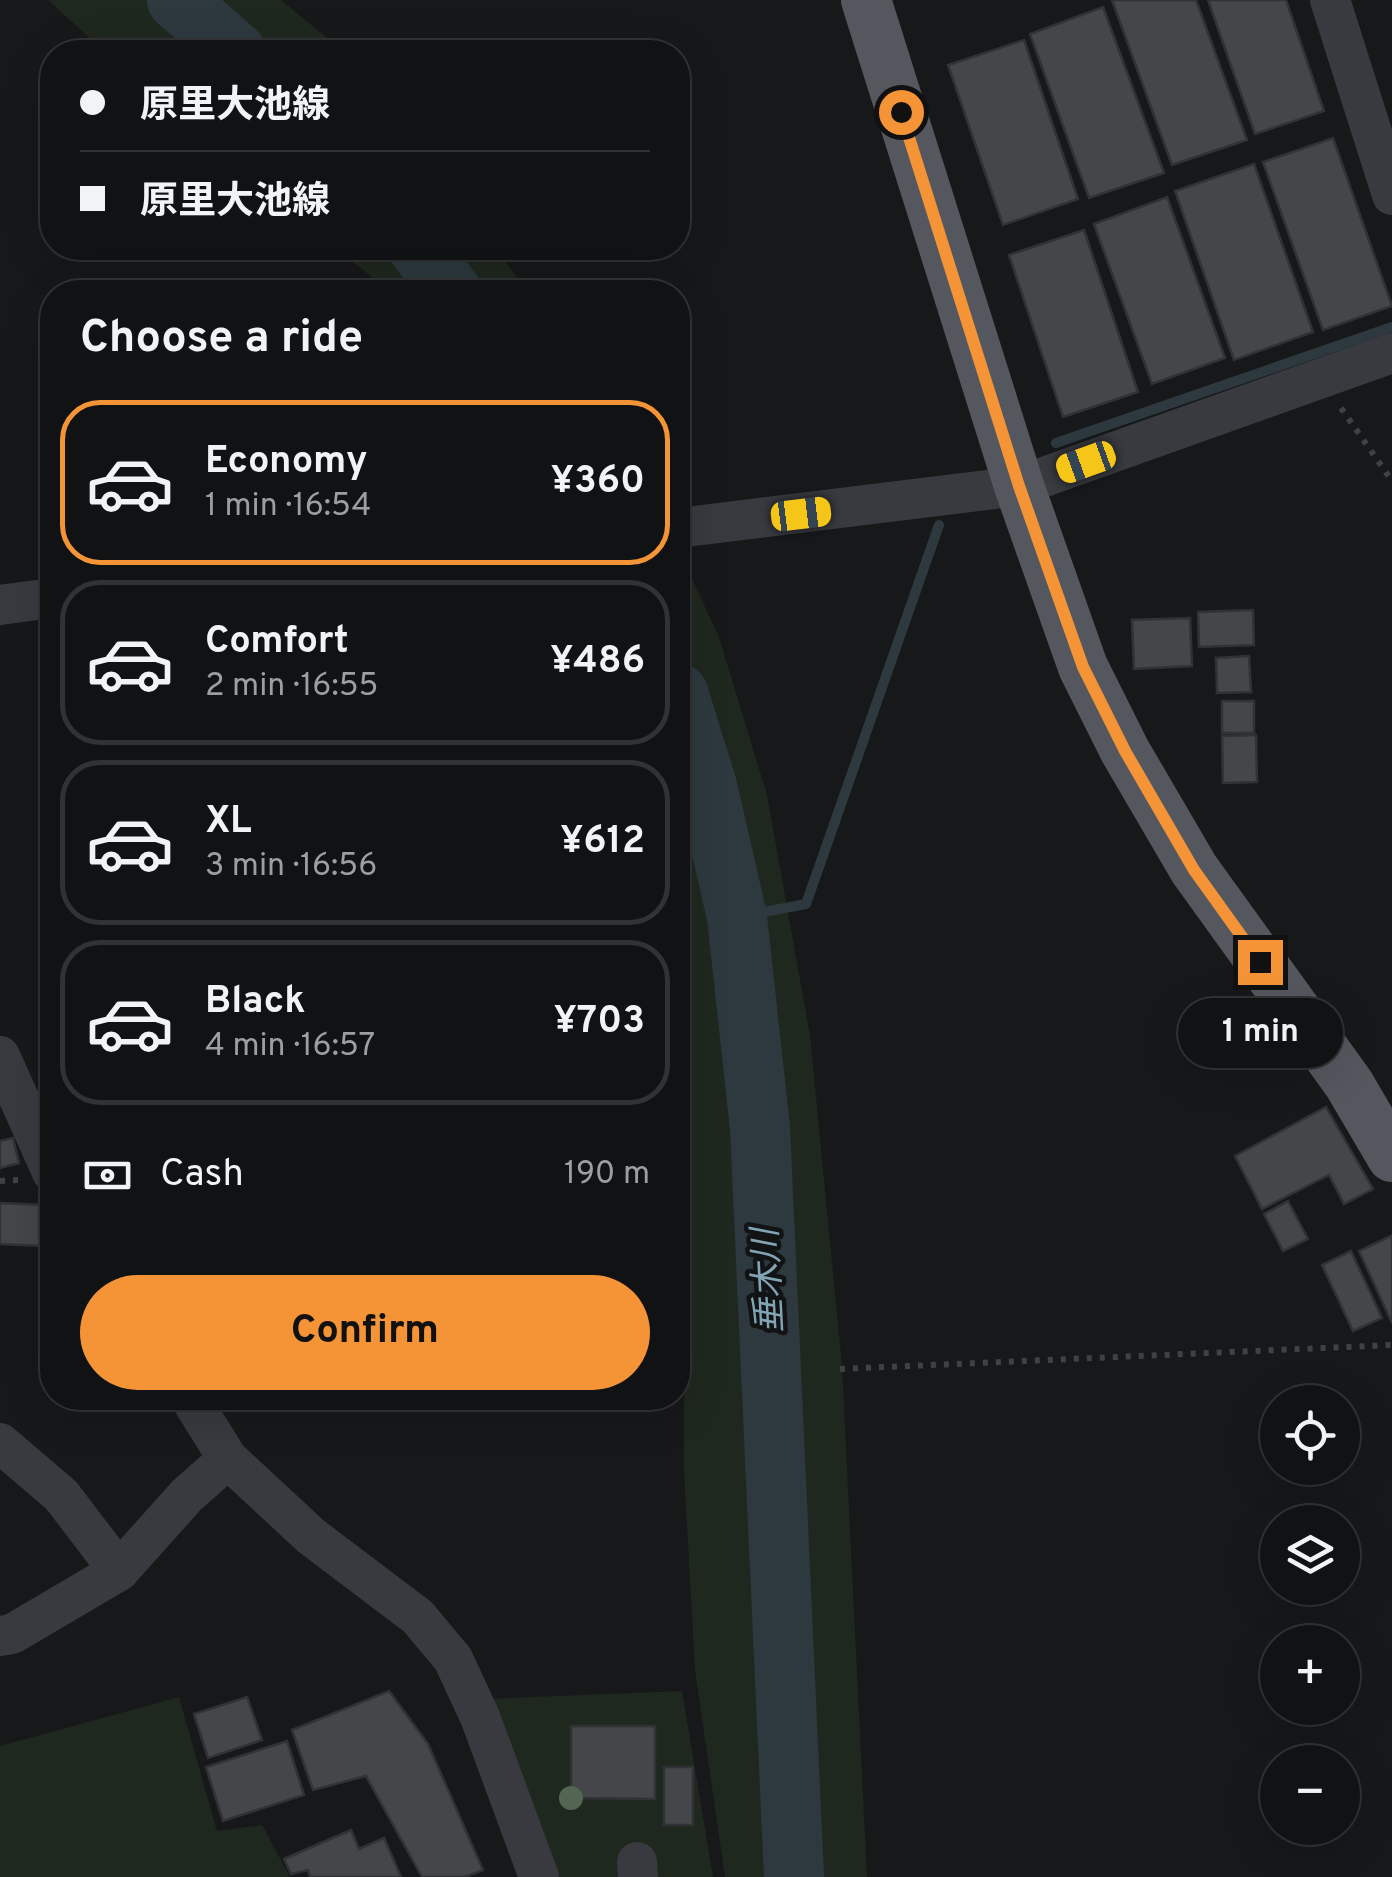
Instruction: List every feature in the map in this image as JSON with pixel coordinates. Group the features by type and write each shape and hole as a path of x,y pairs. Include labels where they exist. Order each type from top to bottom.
{"main road":[{"path":"866,0 1019,486 1083,667 1125,751 1194,870 1349,1084 1392,1156"}],"street":[{"path":"1330,0 1392,195"},
{"path":"690,527 1019,486 1392,353"},
{"path":"0,605 40,600"},
{"path":"0,1056 40,1145"},
{"path":"197,1410 228,1459 311,1536 418,1617 453,1659 480,1716 539,1877"},
{"path":"0,1443 61,1495 118,1571"},
{"path":"0,1636 12,1634 118,1571 187,1495 228,1459"}],"path":[{"path":"1321,378 1392,481"},
{"path":"840,1369 1392,1346"}],"shaded area":[{"path":"48,0 281,0 329,40 92,40"},
{"path":"350,260 504,260 519,280 376,280"},
{"path":"690,575 719,637 767,795 810,1035 842,1366 867,1877 725,1877 695,1670 684,1410 690,1410"},
{"path":"682,1691 713,1877 541,1877 482,1699"},
{"path":"179,1697 217,1831 262,1825 290,1877 0,1877 0,1746"}],"building":[{"path":"1112,0 1196,0 1247,140 1172,165"},
{"path":"1208,0 1286,0 1324,111 1255,134"},
{"path":"1103,7 1164,173 1089,198 1030,34"},
{"path":"1024,40 1078,199 1003,225 948,65"},
{"path":"1333,138 1392,306 1323,330 1263,162"},
{"path":"1254,164 1313,332 1234,360 1175,191"},
{"path":"1167,197 1225,358 1152,384 1094,224"},
{"path":"1084,230 1138,392 1063,417 1009,255"},
{"path":"1253,610 1254,645 1199,647 1198,612"},
{"path":"1190,618 1192,666 1134,669 1132,620"},
{"path":"1249,656 1251,692 1217,693 1216,658"},
{"path":"1222,701 1254,701 1254,733 1222,733"},
{"path":"1256,735 1257,782 1223,783 1222,736"},
{"path":"1326,1107 1373,1189 1344,1204 1329,1175 1262,1209 1235,1156"},
{"path":"13,1138 19,1163 0,1168 0,1141"},
{"path":"1288,1201 1308,1239 1283,1251 1264,1214"},
{"path":"0,1203 40,1205 40,1246 0,1244"},
{"path":"1392,1238 1392,1323 1359,1251"},
{"path":"1351,1251 1382,1318 1353,1331 1322,1265"},
{"path":"389,1691 428,1744 483,1870 465,1877 422,1877 366,1776 313,1790 292,1730"},
{"path":"247,1697 262,1740 208,1758 194,1714"},
{"path":"571,1726 655,1726 655,1799 571,1798"},
{"path":"287,1741 304,1795 223,1821 206,1767"},
{"path":"664,1767 693,1767 693,1825 664,1825"},
{"path":"351,1830 359,1849 384,1838 401,1877 310,1877 308,1870 291,1874 284,1859"}],"waterway":[{"name":"垂木川","path":"177,0 222,40"},
{"name":"垂木川","path":"427,260 443,280"},
{"path":"1056,443 1392,327"},
{"path":"737,917 806,904 939,525"},
{"name":"垂木川","path":"690,731 707,786 737,917 760,1128 794,1877"}],"route":[{"path":"901,112 1019,486 1083,667 1125,751 1194,870 1260,962"}]}
